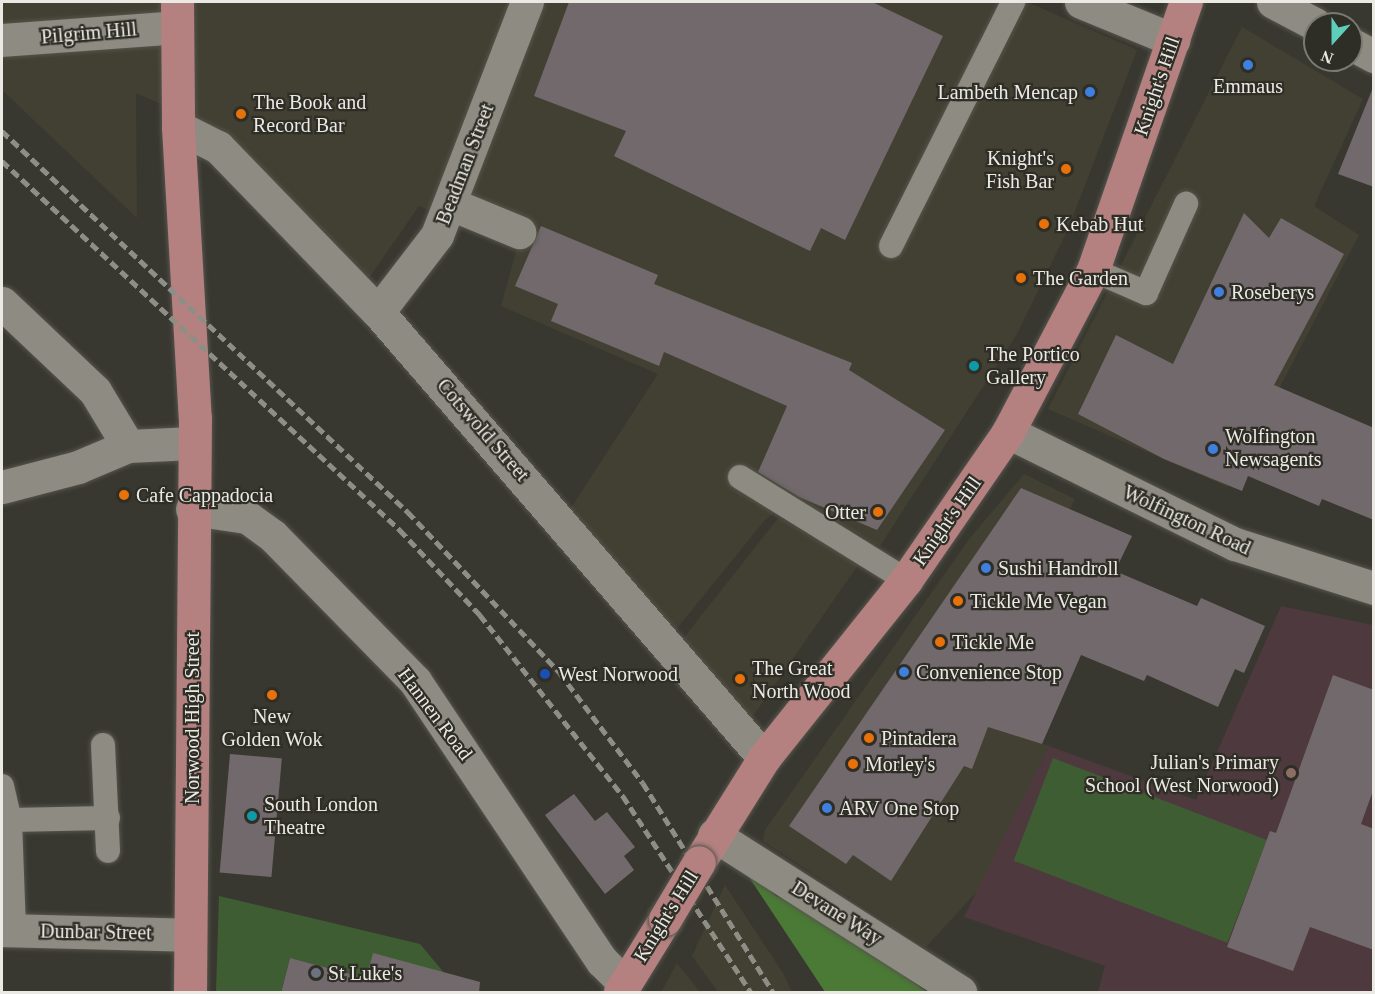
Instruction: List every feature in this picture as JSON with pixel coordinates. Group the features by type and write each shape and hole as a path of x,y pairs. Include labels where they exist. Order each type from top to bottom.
{"main road":[{"name":"Knight's Hill","path":"622,988 707,847 764,759 906,580 1008,432 1093,270 1186,2"},
{"name":"Norwood High Street","path":"177,14 178,127 193,443 190,993"}],"street":[{"name":"Beadman Street","path":"378,312 418,263 451,204 527,2"},
{"path":"1081,2 1173,40"},
{"path":"1273,2 1303,18"},
{"name":"Pilgrim Hill","path":"2,40 177,14"},
{"name":"Cotswold Street","path":"178,127 218,147 378,312 764,759"},
{"path":"451,204 519,232"},
{"path":"2,303 95,391 128,446"},
{"name":"Wolfington Road","path":"1008,432 1235,544 1374,588"},
{"path":"2,487 78,467 128,446 193,443"},
{"name":"Hannen Road","path":"192,509 247,517 273,536 415,681 622,988"},
{"name":"Devane Way","path":"707,847 960,993"},
{"name":"Dunbar Street","path":"8,930 190,934"}],"lane":[{"path":"891,246 1013,2"},
{"path":"1093,270 1146,293 1186,204"},
{"path":"740,477 906,580"},
{"path":"103,745 108,851"},
{"path":"2,786 10,820 8,930"},
{"path":"10,820 108,818"}],"shaded area":[{"path":"2,2 1027,2 1137,50 1068,229 1017,334 880,546 793,497 764,521 670,637 565,517 658,374 501,306 518,244 419,206 369,278 229,135 136,93 137,218 2,90"},
{"path":"1242,27 1303,63 1303,72 1318,72 1363,99 1314,206 1359,235 1228,487 1048,409"},
{"path":"1024,474 1075,499 956,716 1049,746 981,887 926,947 763,841 765,830 970,538"},
{"path":"779,517 858,565 749,722 682,640"},
{"name":"Julian's Primary School (West Norwood)","path":"1281,606 1373,625 1373,992 1098,992 1105,966 964,917 1049,746 1196,800"},
{"path":"725,885 783,973 792,992 718,992 692,956"},
{"path":"677,963 700,992 661,992"}],"green space":[{"path":"1053,758 1267,840 1227,943 1014,861"},
{"path":"743,868 776,896 807,907 927,992 825,992"},
{"path":"219,896 420,944 460,992 373,954 366,978 290,958 281,992 216,992"}],"building":[{"path":"569,2 872,2 943,36 845,240 821,228 810,251 614,156 626,131 534,96"},
{"path":"1372,90 1374,90 1374,187 1338,174"},
{"path":"1244,213 1269,238 1281,218 1344,254 1274,385 1374,428 1374,520 1322,499 1319,506 1248,476 1242,491 1164,459 1078,414 1116,335 1173,364"},
{"path":"541,226 658,275 654,284 852,363 849,370 945,430 877,530 799,497 758,472 787,406 664,352 659,366 551,321 558,304 515,286"},
{"path":"1021,488 1132,536 1115,571 1197,606 1201,598 1265,626 1244,673 1235,669 1218,707 1147,675 1144,681 1081,655 1042,744 988,727 972,769 964,766 891,881 853,855 846,864 789,826"},
{"path":"1333,675 1374,690 1374,788 1361,824 1374,829 1374,950 1310,927 1293,971 1227,947 1270,831 1276,833"},
{"name":"South London Theatre","path":"230,754 282,759 271,877 220,873"},
{"path":"574,794 595,821 607,812 635,847 624,856 634,870 605,894 545,815"},
{"name":"St Luke's","path":"373,953 480,982 479,993 281,993 290,958 366,978"}],"railway":[{"path":"2,131 408,512 560,673 643,783 773,992"},
{"path":"2,161 400,530 480,615 623,796 751,992"}],"place":[{"name":"Emmaus","path":"1248,65"},
{"name":"Lambeth Mencap","path":"1090,92"},
{"name":"The Book and Record Bar","path":"241,114"},
{"name":"Knight's Fish Bar","path":"1066,169"},
{"name":"Kebab Hut","path":"1044,224"},
{"name":"The Garden","path":"1021,278"},
{"name":"Roseberys","path":"1219,292"},
{"name":"The Portico Gallery","path":"974,366"},
{"name":"Wolfington Newsagents","path":"1213,449"},
{"name":"Cafe Cappadocia","path":"124,495"},
{"name":"Otter","path":"878,512"},
{"name":"Sushi Handroll","path":"986,568"},
{"name":"Tickle Me Vegan","path":"958,601"},
{"name":"Tickle Me","path":"940,642"},
{"name":"Convenience Stop","path":"904,672"},
{"name":"West Norwood","path":"545,674"},
{"name":"The Great North Wood","path":"740,679"},
{"name":"New Golden Wok","path":"272,695"},
{"name":"Pintadera","path":"869,738"},
{"name":"Morley's","path":"853,764"},
{"name":"Julian's Primary School (West Norwood)","path":"1291,773"},
{"name":"ARV One Stop","path":"827,808"},
{"name":"South London Theatre","path":"252,816"},
{"name":"St Luke's","path":"316,973"}]}
